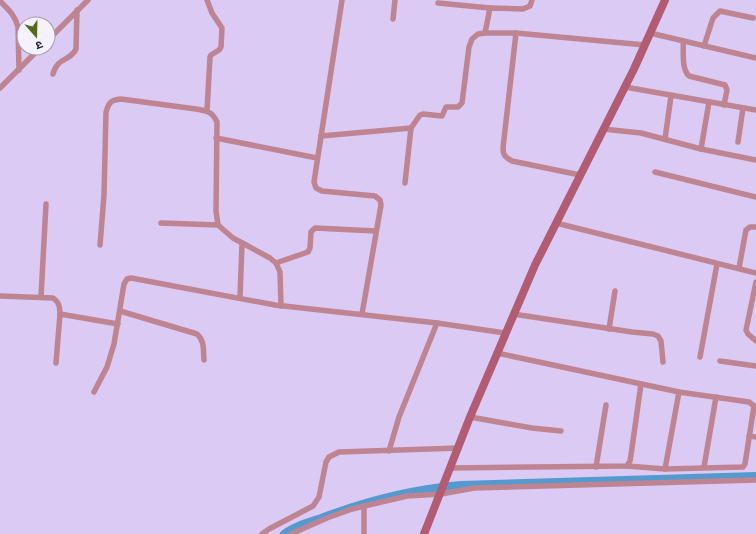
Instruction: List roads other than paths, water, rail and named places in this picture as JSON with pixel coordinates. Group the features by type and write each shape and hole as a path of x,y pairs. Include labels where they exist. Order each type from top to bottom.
{"main road":[{"path":"424,534 470,417 513,314 556,223 625,87 665,0"}],"street":[{"path":"56,32 88,0"},
{"path":"342,0 314,182 316,188 322,190 375,196 380,200 381,205 362,314"},
{"path":"393,19 395,0"},
{"path":"438,3 490,8 523,9 530,6 532,0"},
{"path":"0,1 14,15 18,27 19,70"},
{"path":"207,112 210,57 219,50 222,33 222,28 212,13 209,2"},
{"path":"485,33 490,8"},
{"path":"53,74 57,64 74,54 76,49 77,10"},
{"path":"704,46 713,18 720,11 753,18"},
{"path":"516,33 503,154 512,160 580,175"},
{"path":"405,183 411,128 420,115 442,116 446,107 458,107 462,103 469,47 472,39 478,34 516,33 645,44"},
{"path":"650,33 756,58"},
{"path":"683,41 686,74 725,85 727,90 724,105"},
{"path":"0,88 32,56"},
{"path":"625,87 756,110"},
{"path":"665,139 671,96"},
{"path":"100,245 104,195 106,112 109,103 113,100 121,99 196,109 214,115 217,122 216,211 218,225"},
{"path":"701,149 709,102"},
{"path":"738,142 744,108"},
{"path":"321,136 411,128"},
{"path":"603,129 641,133 701,149 756,160"},
{"path":"216,138 317,158"},
{"path":"655,172 756,197"},
{"path":"41,297 46,204"},
{"path":"161,223 218,225 233,238 270,258 276,263 280,272 281,306"},
{"path":"556,223 756,273"},
{"path":"738,268 746,230 750,227 756,227"},
{"path":"276,263 308,252 310,248 311,232 315,228 376,231"},
{"path":"240,298 242,243"},
{"path":"700,357 717,264"},
{"path":"94,392 111,355 118,324 124,284 127,279 131,278 281,306 437,323 505,333"},
{"path":"756,282 746,330 748,334 756,341"},
{"path":"609,329 615,291"},
{"path":"0,296 41,297 52,298 57,301 60,314 56,363"},
{"path":"120,311 197,334 201,337 203,342 204,360"},
{"path":"60,314 118,324"},
{"path":"513,314 609,329 653,334 658,336 661,341 663,362"},
{"path":"389,451 404,402 437,323"},
{"path":"451,468 627,466 665,469 744,467 755,409 753,404 679,392 497,353"},
{"path":"720,361 756,366"},
{"path":"627,466 630,461 641,384"},
{"path":"665,469 679,392"},
{"path":"704,467 716,397"},
{"path":"596,467 606,405"},
{"path":"470,417 532,428 562,431"},
{"path":"749,436 756,437"},
{"path":"262,534 313,506 317,502 326,462 334,454 339,452 459,448"},
{"path":"291,534 340,513 364,506 407,496 474,488 756,480"},
{"path":"364,506 364,534"}],"waterway":[{"path":"284,534 302,524 355,506 425,489 461,485 756,476"}]}
